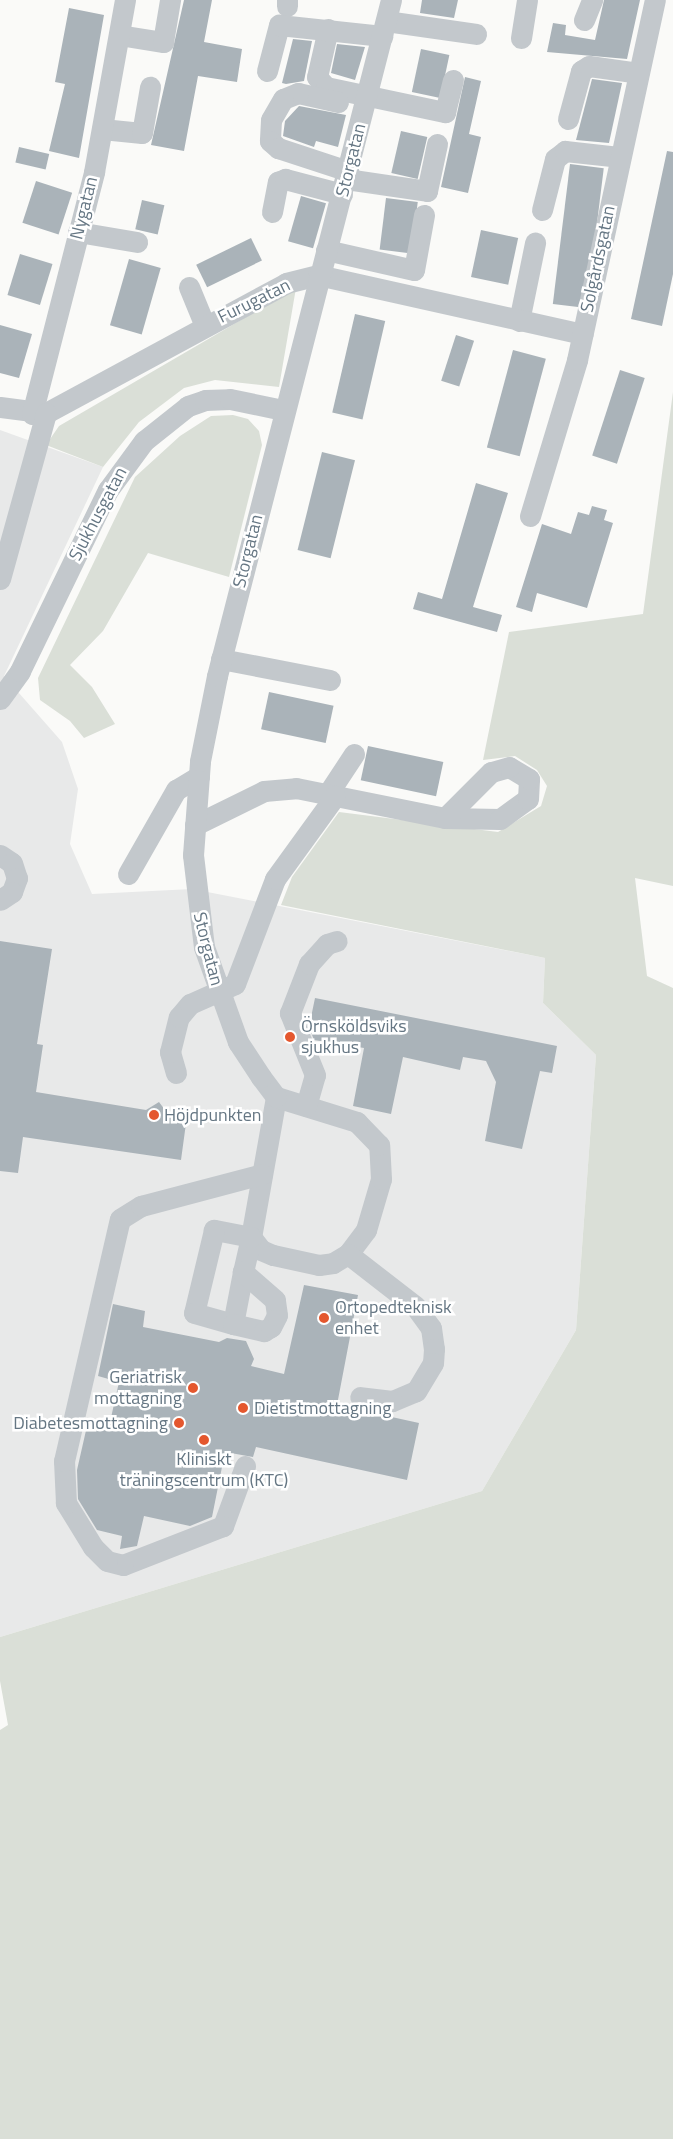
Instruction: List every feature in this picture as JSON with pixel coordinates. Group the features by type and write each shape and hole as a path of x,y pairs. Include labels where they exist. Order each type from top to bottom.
{"street":[{"name":"Nygatan","path":"0,578 39,414 102,129 125,0"},
{"path":"119,35 163,42 170,0"},
{"name":"Storgatan","path":"276,1097 238,1042 219,992 198,918 195,825 199,776 221,659 283,410 318,275 346,181 391,0"},
{"path":"521,38 527,0"},
{"path":"584,20 592,0"},
{"name":"Solgårdsgatan","path":"530,516 582,334 655,0"},
{"path":"267,71 279,26 328,29 384,28 476,34"},
{"path":"328,29 317,77 320,84 365,103"},
{"path":"568,119 581,71 588,66 639,73"},
{"path":"346,181 278,148 270,141 271,120 283,99 298,93 445,112 453,80"},
{"path":"102,129 142,133 150,87"},
{"path":"272,212 278,182 286,179 346,181 427,191 437,144"},
{"path":"542,210 556,159 565,151 620,157"},
{"path":"326,250 414,270 424,215"},
{"path":"78,232 137,242"},
{"path":"519,321 535,242"},
{"name":"Furugatan","path":"39,414 286,283 318,275 582,334"},
{"path":"189,287 205,326"},
{"name":"Sjukhusgatan","path":"0,699 20,671 108,490 144,440 188,406 205,400 230,398 283,410"},
{"path":"0,407 39,414"},
{"path":"221,659 330,680"},
{"path":"176,1073 170,1052 179,1017 190,1004 235,984 275,879 331,796 354,754"},
{"path":"128,874 176,790 199,776"},
{"path":"195,825 264,790 296,788 445,818"},
{"path":"0,855 12,863 17,878 12,892 0,900"},
{"path":"306,1106 315,1075 290,1013 309,964 327,944 337,942"},
{"path":"233,1324 243,1272 251,1236 276,1097 357,1122 372,1134 381,1154 375,1206 366,1230 348,1254 319,1265 268,1253 251,1236 214,1230 194,1313 233,1324 264,1331 277,1315 272,1295 243,1272"},
{"path":"245,1466 223,1526 123,1565 107,1561 92,1547 66,1503 64,1460 120,1219 141,1206 262,1174"},
{"path":"348,1254 415,1306 430,1328 434,1349 432,1363 416,1391 392,1401 360,1397"}],"shaded area":[{"path":"296,288 279,387 215,380 184,388 139,422 103,467 46,445 59,426"},
{"path":"673,392 673,886 635,878 647,976 673,988 673,2139 0,2139 0,1730 8,1725 0,1681 0,1637 482,1491 576,1330 596,1055 543,1003 545,958 281,905 292,877 339,812 498,832 541,806 547,786 537,770 515,756 483,760 509,632 643,614"},
{"path":"233,415 248,419 259,431 262,445 229,577 148,553 103,631 70,665 92,687 115,724 84,738 70,721 40,700 38,678 135,477 180,436 211,416"},
{"name":"Örnsköldsviks sjukhus","path":"0,430 103,467 4,676 62,742 78,789 70,844 92,894 192,889 545,958 543,1003 596,1055 576,1330 482,1491 0,1637"}],"building":[{"path":"184,0 212,0 204,42 242,49 237,82 198,76 184,151 151,145"},
{"path":"422,0 458,0 454,18 420,13"},
{"path":"604,0 640,0 627,59 547,52 553,23 566,25 565,35 595,40"},
{"path":"69,8 104,15 79,158 49,151 65,84 55,82"},
{"path":"293,39 312,41 304,81 286,84 282,83"},
{"path":"337,44 365,47 355,80 331,73"},
{"path":"421,49 449,55 440,98 412,92"},
{"path":"465,77 481,81 469,134 481,137 468,193 441,187"},
{"path":"592,79 622,83 609,143 576,140"},
{"path":"299,106 346,115 338,147 316,141 314,147 283,136 285,121"},
{"path":"401,131 427,137 418,179 391,173"},
{"path":"19,147 49,154 46,170 15,163"},
{"path":"667,151 673,152 673,274 662,326 631,319"},
{"path":"570,164 604,168 587,308 553,304"},
{"path":"36,181 72,193 59,235 22,223"},
{"path":"301,196 326,203 313,248 288,241"},
{"path":"386,198 418,202 411,254 380,250"},
{"path":"142,200 164,205 158,234 135,229"},
{"path":"481,230 518,238 508,285 471,277"},
{"path":"251,238 262,260 207,287 196,265"},
{"path":"20,254 53,264 40,305 7,295"},
{"path":"129,259 161,268 142,334 110,325"},
{"path":"355,314 385,321 362,419 332,412"},
{"path":"0,325 32,334 19,378 0,373"},
{"path":"456,335 474,341 459,387 441,381"},
{"path":"513,350 546,359 520,456 487,448"},
{"path":"620,370 645,378 617,464 592,456"},
{"path":"322,452 355,460 331,558 298,550"},
{"path":"476,483 508,493 473,607 502,615 497,632 413,609 418,592 442,599"},
{"path":"592,506 607,510 604,520 613,523 587,608 537,593 532,612 516,607 542,524 571,534 578,512 589,515"},
{"path":"269,692 334,706 326,743 261,729"},
{"path":"368,746 443,762 436,796 361,780"},
{"path":"0,941 52,949 37,1044 43,1045 36,1092 146,1110 159,1102 168,1114 187,1116 181,1160 23,1137 18,1173 0,1171"},
{"path":"315,998 557,1046 552,1073 540,1071 522,1149 485,1141 496,1082 486,1061 463,1057 460,1070 403,1057 391,1114 353,1106 364,1048 314,1040 309,1027"},
{"path":"304,1285 358,1295 337,1405 419,1423 407,1480 256,1447 253,1457 225,1452 212,1517 190,1526 144,1516 137,1546 120,1549 122,1536 97,1530 78,1499 77,1470 87,1426 108,1431 119,1382 98,1376 113,1304 145,1311 143,1327 219,1342 227,1338 246,1341 254,1359 251,1366 284,1374"}],"place":[{"name":"Örnsköldsviks sjukhus","path":"290,1037"},
{"name":"Höjdpunkten","path":"154,1115"},
{"name":"Ortopedteknisk enhet","path":"324,1318"},
{"name":"Geriatrisk mottagning","path":"193,1388"},
{"name":"Dietistmottagning","path":"243,1408"},
{"name":"Diabetesmottagning","path":"179,1423"},
{"name":"Kliniskt träningscentrum (KTC)","path":"204,1440"}]}
